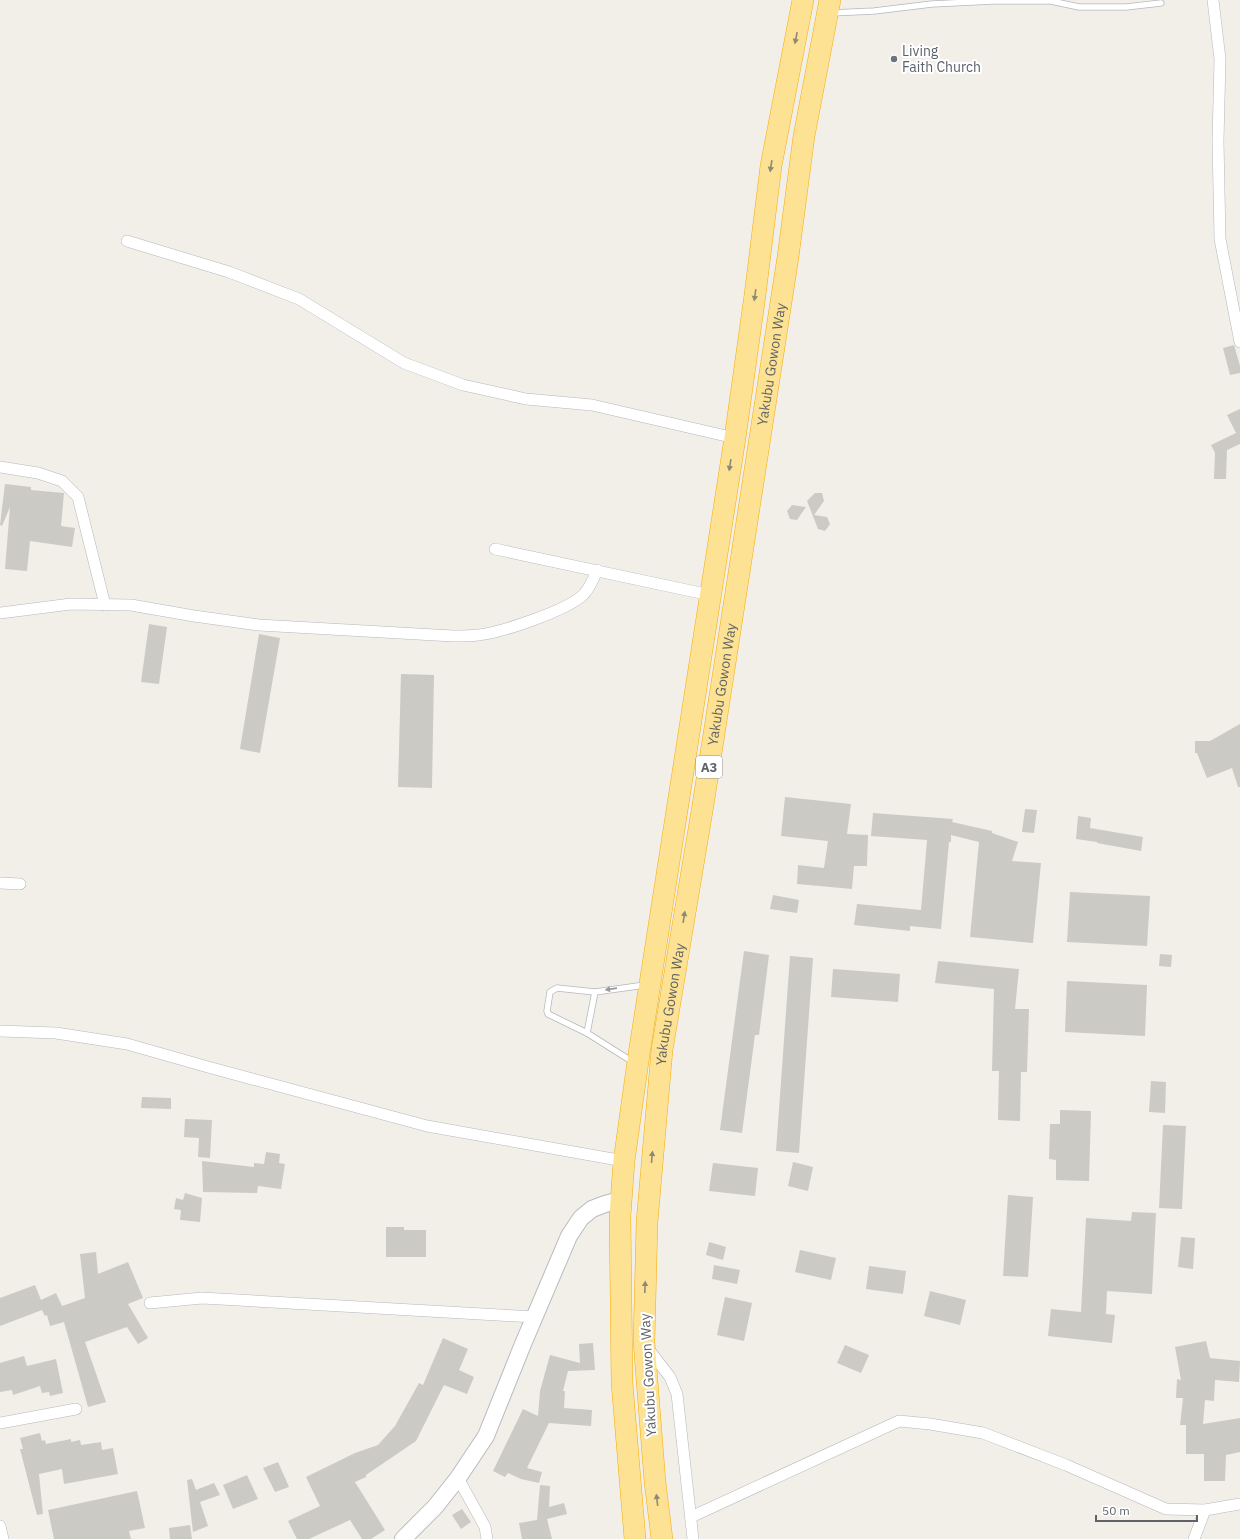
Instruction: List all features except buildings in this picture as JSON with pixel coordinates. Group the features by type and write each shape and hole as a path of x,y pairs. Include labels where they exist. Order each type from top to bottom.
{"highway":[{"name":"Yakubu Gowon Way","path":"635,1539 622,1383 620,1200 624,1161 697,673 735,438 771,166 803,0"},
{"name":"Yakubu Gowon Way","path":"662,1539 655,1482 644,1342 647,1222 662,1050 723,676 788,257 804,136 828,7"},
{"path":"697,673 723,676"}],"street":[{"path":"1213,0 1220,59 1218,141 1220,239 1240,342"},
{"path":"127,241 229,272 299,299 404,363 463,385 526,399 592,405 735,438"},
{"path":"0,467 38,473 62,481 78,497 105,605"},
{"path":"495,549 710,595"},
{"path":"0,613 71,604 132,605 194,616 259,625 453,636 478,635 510,628 566,607 584,595 597,570"},
{"path":"0,883 20,884"},
{"path":"0,1031 56,1033 127,1044 427,1126 624,1161"},
{"path":"403,1539 435,1506 458,1478 486,1436 568,1236 580,1218 592,1209 620,1200"},
{"path":"150,1303 202,1298 534,1317"},
{"path":"644,1342 670,1376 677,1394 693,1539"},
{"path":"0,1423 76,1409"},
{"path":"691,1517 899,1421 930,1424 983,1433 1066,1465 1166,1509 1205,1510 1240,1504"},
{"path":"458,1478 485,1527 487,1539"},
{"path":"1194,1539 1205,1510"},
{"path":"0,1526 3,1539"}],"lane":[{"path":"828,7 874,11 932,4 992,0 1051,1 1079,7 1126,7 1161,3"},
{"path":"638,1065 587,1033 548,1014 547,1011 550,992 553,989 557,988 595,992 650,984"},
{"path":"587,1033 595,992"}],"place":[{"name":"Living Faith Church","path":"894,59"}]}
